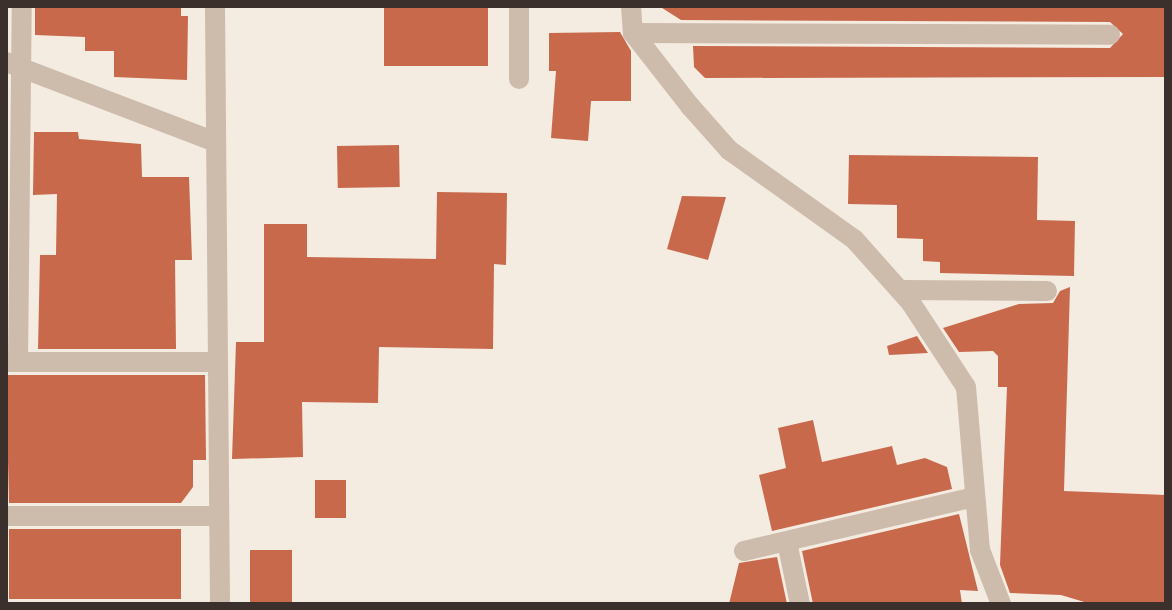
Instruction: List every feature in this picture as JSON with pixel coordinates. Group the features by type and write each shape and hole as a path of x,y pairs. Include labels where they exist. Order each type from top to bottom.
{"street":[{"path":"22,6 14,65 12,362 216,362"},
{"path":"215,6 220,604"},
{"path":"519,6 519,79"},
{"path":"631,6 633,33 729,150 854,239 900,290 966,387 980,550 1001,604"},
{"path":"633,33 1110,35"},
{"path":"14,65 215,142"},
{"path":"900,290 1047,291"},
{"path":"744,551 975,497"},
{"path":"6,516 218,516"},
{"path":"787,542 800,604"}],"building":[{"path":"35,6 181,6 181,16 188,16 187,80 114,77 114,51 85,51 85,37 35,35"},
{"path":"384,6 488,6 488,66 384,66"},
{"path":"659,6 1166,6 1166,77 705,78 694,67 693,46 1110,48 1123,34 1110,22 681,20"},
{"path":"620,32 631,51 631,101 591,101 588,141 551,138 556,71 549,71 549,33"},
{"path":"34,132 78,132 79,139 141,144 142,177 189,177 192,260 175,260 176,349 38,349 40,255 56,255 57,194 33,195"},
{"path":"399,145 400,187 338,188 337,146"},
{"path":"849,155 1038,157 1037,220 1075,221 1074,276 940,273 940,262 923,261 923,239 897,238 897,205 848,204"},
{"path":"437,192 507,193 506,265 494,264 493,349 379,347 378,403 302,402 303,457 232,459 236,342 264,342 264,224 307,224 307,257 436,259"},
{"path":"682,196 726,197 708,260 667,249"},
{"path":"1070,287 1064,491 1166,495 1166,604 1091,604 1061,595 1010,593 1000,565 1007,387 998,387 998,356 993,351 959,352 943,328 1019,304 1053,303 1060,291"},
{"path":"917,336 928,353 889,355 887,346"},
{"path":"6,375 205,375 206,460 193,460 193,487 181,503 9,503"},
{"path":"813,420 822,462 892,446 897,465 925,458 947,467 952,489 772,531 759,475 786,468 778,428"},
{"path":"315,480 346,480 346,518 315,518"},
{"path":"959,514 978,591 960,590 962,604 813,604 802,551"},
{"path":"9,529 181,529 181,599 9,599"},
{"path":"250,550 292,550 292,604 250,604"},
{"path":"777,557 787,604 729,604 739,563"}]}
